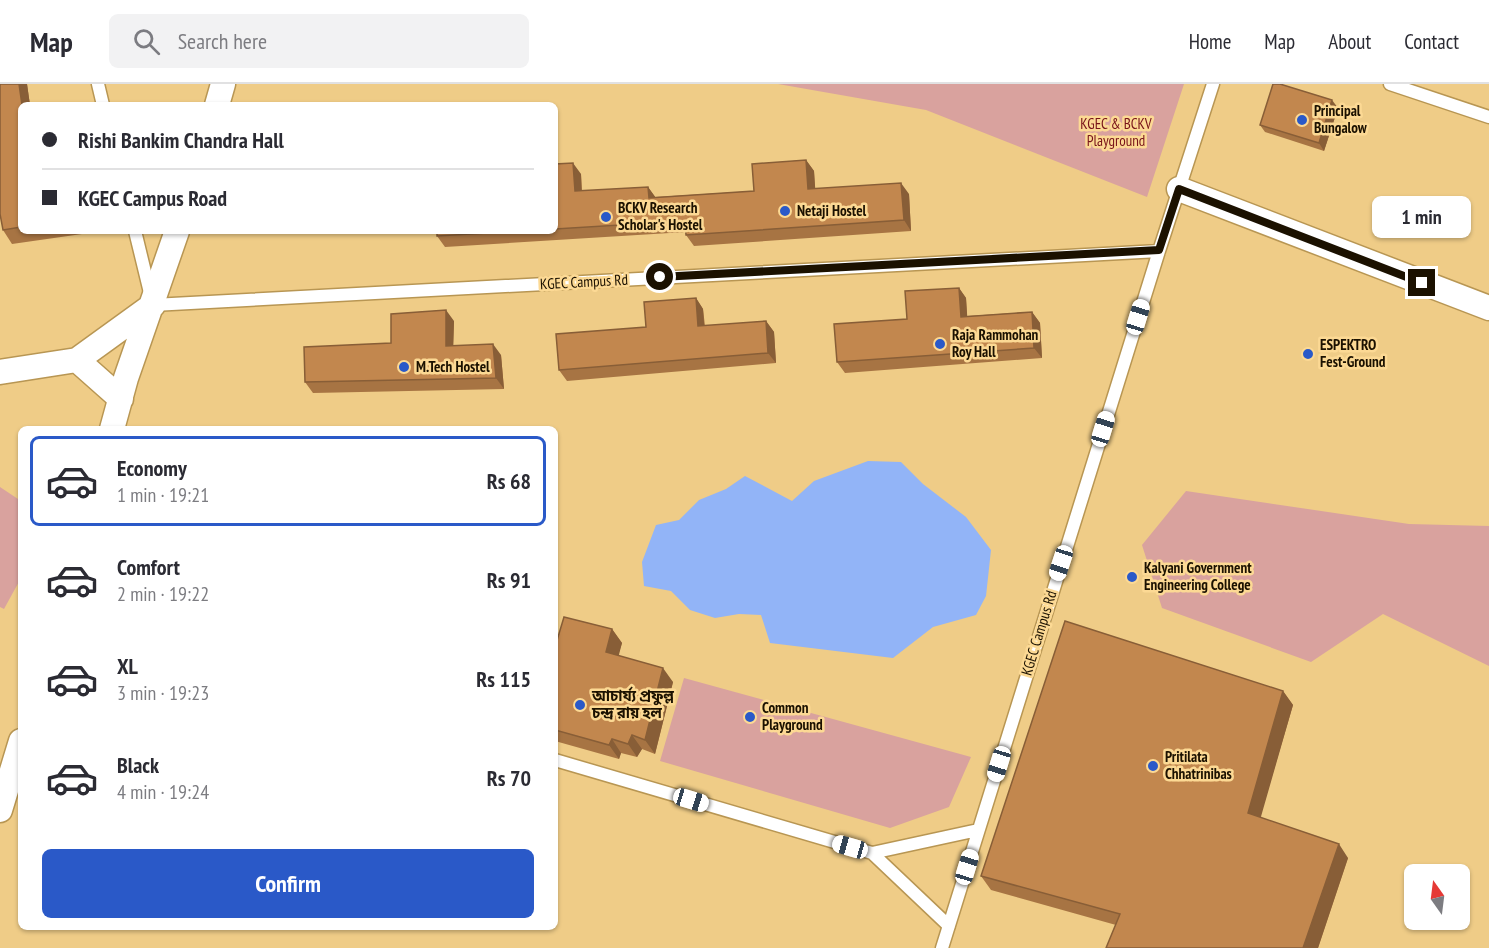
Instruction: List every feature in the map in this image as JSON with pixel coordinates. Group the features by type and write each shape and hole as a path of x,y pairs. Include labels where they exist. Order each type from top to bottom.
{"street":[{"path":"218,102 223,84"},
{"path":"1179,189 1489,308"},
{"path":"113,426 126,378 176,234"},
{"path":"0,372 77,360 153,305"},
{"path":"77,360 121,399"},
{"path":"0,810 18,751"}],"lane":[{"path":"98,84 102,102"},
{"name":"KGEC Campus Rd","path":"942,948 1159,250 1213,84"},
{"path":"1390,84 1489,117"},
{"path":"136,234 153,305"},
{"name":"KGEC Campus Rd","path":"153,305 1159,250"},
{"path":"558,761 872,853 950,926"},
{"path":"872,853 978,830"}],"green space":[{"name":"KGEC & BCKV Playground","path":"778,84 1184,84 1147,197 926,110"},
{"path":"0,487 18,499 18,583 4,609 0,607"},
{"path":"1186,491 1409,524 1489,526 1489,666 1383,614 1311,662 1162,608 1142,545"},
{"name":"Common Playground","path":"684,678 971,757 949,807 890,828 660,761"}],"water":[{"path":"868,461 901,462 923,484 966,517 991,550 986,596 976,615 933,627 893,658 770,643 761,615 739,614 715,618 690,610 671,591 644,586 642,562 656,525 679,520 699,500 726,489 745,476 792,501 814,481"}],"building":[{"path":"0,84 19,84 22,102 18,102 18,228 3,230 0,214"},
{"name":"Principal Bungalow","path":"1273,84 1280,84 1332,100 1319,143 1260,125"},
{"path":"806,160 808,189 901,183 904,220 686,235 685,221 558,229 558,164 573,163 575,191 648,187 649,198 754,191 752,164"},
{"path":"437,234 472,234 437,236"},
{"path":"959,288 961,317 1032,312 1034,348 837,362 834,324 907,319 905,291"},
{"path":"696,298 698,326 766,321 768,353 559,370 556,334 646,327 644,302"},
{"path":"446,310 446,346 493,344 496,378 305,382 304,347 391,343 391,314"},
{"name":"আচার্য্য প্রফুল্ল চন্দ্র রায় হল","path":"564,617 612,629 606,652 663,668 645,740 632,735 628,744 612,739 609,745 558,731 558,637"},
{"name":"Pritilata Chhatrinibas","path":"1065,621 1283,691 1248,813 1339,844 1303,948 1106,948 1120,914 981,876"}],"place":[{"name":"Principal Bungalow","path":"1302,120"},
{"name":"Netaji Hostel","path":"785,211"},
{"name":"BCKV Research Scholar's Hostel","path":"606,217"},
{"name":"Raja Rammohan Roy Hall","path":"940,344"},
{"name":"ESPEKTRO Fest-Ground","path":"1308,354"},
{"name":"M.Tech Hostel","path":"404,367"},
{"name":"Kalyani Government Engineering College","path":"1132,577"},
{"name":"আচার্য্য প্রফুল্ল চন্দ্র রায় হল","path":"580,705"},
{"name":"Common Playground","path":"750,717"},
{"name":"Pritilata Chhatrinibas","path":"1153,766"}],"route":[{"path":"660,277 1159,250 1179,189 1422,283"}]}
